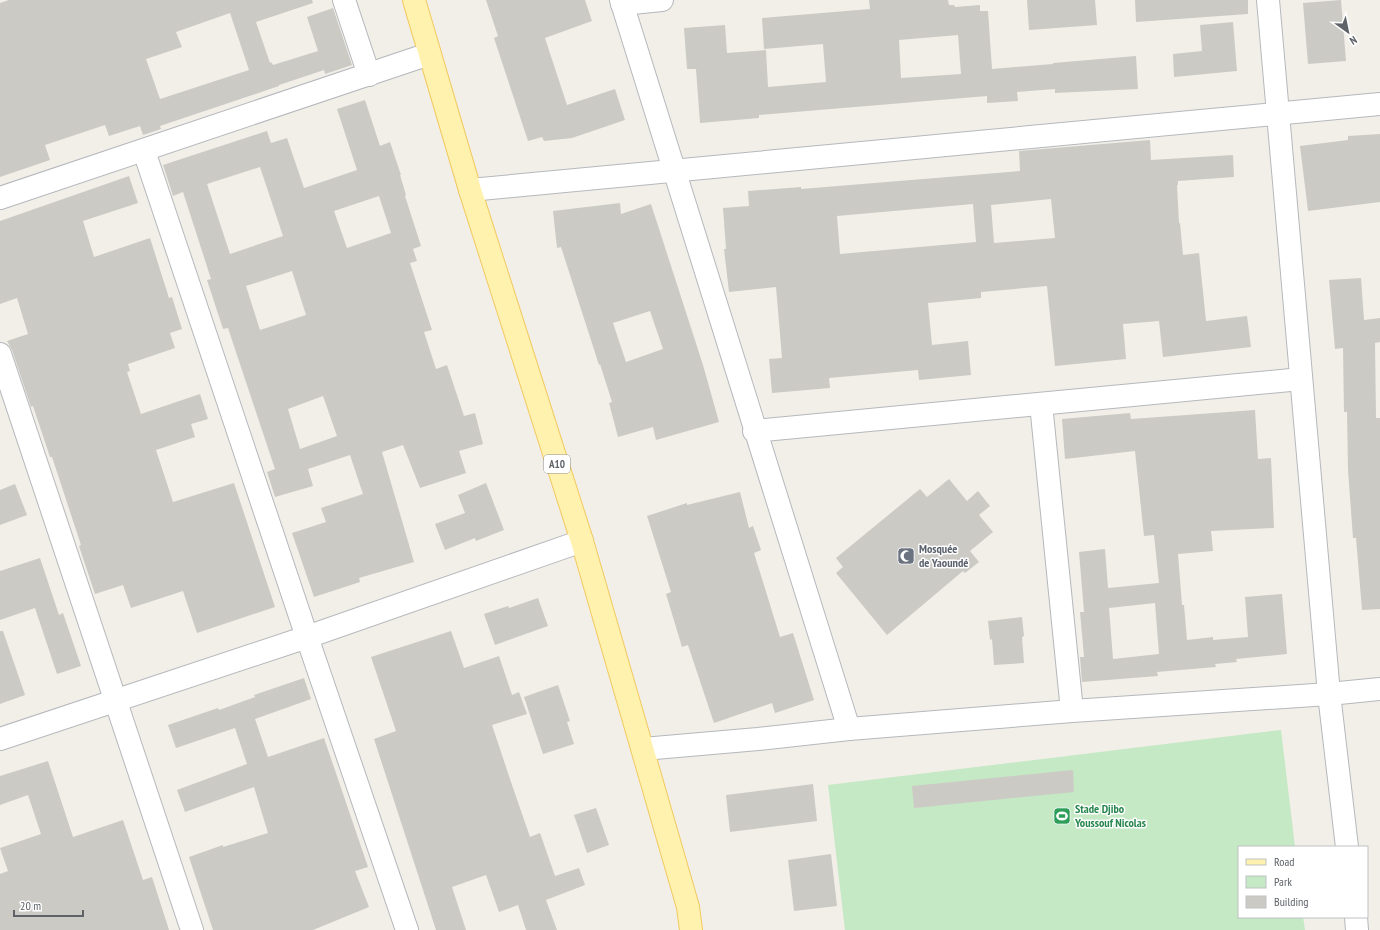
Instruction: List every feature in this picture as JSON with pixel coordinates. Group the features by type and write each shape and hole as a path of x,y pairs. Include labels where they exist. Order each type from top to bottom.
{"main road":[{"name":"A10","path":"414,0 470,190 582,540 688,907 691,930"}],"street":[{"path":"344,0 369,74"},
{"path":"662,0 621,2 754,431 849,729"},
{"path":"1268,0 1329,694 1347,846"},
{"path":"0,198 430,54"},
{"path":"470,190 1380,104"},
{"path":"144,151 407,930"},
{"path":"0,354 192,930"},
{"path":"754,431 1301,379"},
{"path":"1041,404 1072,711"},
{"path":"0,739 307,636 582,540"},
{"path":"642,749 758,740 849,729 1380,689"},
{"path":"1356,918 1357,930"}],"green space":[{"name":"Stade Djibo Youssouf Nicolas","path":"1281,730 1295,846 1238,846 1238,918 1303,918 1305,930 845,930 828,785"}],"building":[{"path":"9,0 312,0 313,3 256,22 270,63 271,62 273,65 318,51 307,17 333,8 352,65 325,74 324,70 279,85 160,126 161,129 143,135 140,126 109,136 105,125 45,145 50,160 0,177 0,3","holes":["230,13 249,70 160,99 146,59 182,47 176,32"]},
{"path":"486,0 585,0 592,21 545,38 567,105 615,89 625,120 572,138 544,141 542,137 528,141 494,38 498,36"},
{"path":"869,0 948,0 949,5 954,5 955,7 980,5 980,11 988,11 992,69 1136,56 1138,89 1055,93 1055,89 1017,92 1018,101 987,103 987,96 759,115 759,118 700,123 696,69 687,69 684,28 725,25 727,53 766,50 768,87 826,82 823,44 764,49 762,18 870,9","holes":["958,35 961,74 901,78 899,40"]},
{"path":"1027,0 1095,0 1097,25 1029,30"},
{"path":"1135,0 1248,0 1248,14 1136,22"},
{"path":"1341,0 1346,61 1308,64 1303,3"},
{"path":"1233,22 1237,71 1174,77 1173,54 1202,51 1200,25"},
{"path":"365,100 380,146 390,142 421,246 413,249 417,261 410,263 432,330 424,332 436,369 447,365 464,416 475,413 483,444 459,451 466,473 420,488 403,445 382,452 414,562 359,578 360,582 314,597 292,533 326,522 321,508 363,494 350,455 308,469 313,486 275,497 267,472 275,469 228,328 223,329 207,280 211,279 183,192 173,196 163,165 267,131 271,143 287,138 304,188 357,170 337,109","holes":["260,167 283,236 230,254 207,184","379,196 391,233 347,248 334,211","292,271 306,315 260,330 246,286","323,396 337,436 300,449 288,409"]},
{"path":"1380,134 1380,202 1308,211 1300,146 1348,140 1348,136"},
{"path":"1150,140 1151,160 1233,155 1234,177 1178,181 1179,223 1183,255 1199,253 1206,321 1247,316 1251,347 1163,357 1159,321 1123,324 1126,359 1055,366 1047,286 981,292 981,298 928,303 932,345 968,341 971,375 919,380 918,370 829,378 830,388 772,393 769,359 782,358 776,287 729,292 724,249 726,249 723,208 749,206 748,191 801,187 801,189 1020,171 1019,151","holes":["1051,199 1055,238 994,243 991,205","973,204 976,242 840,254 837,216"]},
{"path":"129,176 138,203 83,221 94,257 150,238 169,298 172,297 182,329 170,333 175,348 128,364 130,371 127,372 141,414 200,394 208,419 191,424 195,437 156,450 173,502 234,483 275,607 197,633 183,591 131,608 123,585 95,594 79,546 81,545 52,457 50,457 33,406 31,407 12,350 7,341 28,334 17,298 0,304 0,221"},
{"path":"620,203 621,214 651,204 703,365 719,422 656,440 653,427 618,437 609,403 612,402 600,364 599,365 561,247 557,248 553,211","holes":["650,311 663,349 626,362 613,323"]},
{"path":"1361,278 1364,320 1380,318 1380,342 1375,343 1376,418 1380,418 1380,609 1362,610 1356,538 1353,538 1348,470 1347,412 1344,412 1343,348 1335,349 1329,280"},
{"path":"1255,410 1258,459 1271,458 1274,528 1211,531 1213,551 1178,554 1182,605 1184,605 1187,640 1213,637 1213,640 1248,637 1245,597 1282,594 1287,654 1236,659 1237,662 1215,664 1216,667 1157,672 1158,676 1082,682 1080,657 1084,657 1080,612 1084,612 1079,552 1105,549 1108,588 1159,583 1154,535 1144,536 1135,451 1065,459 1062,419 1130,413 1131,419","holes":["1155,603 1159,654 1113,659 1109,608"]},
{"name":"Mosquée de Yaoundé","path":"949,479 967,501 978,491 990,506 979,515 993,532 970,551 979,562 965,573 963,571 887,635 836,573 843,567 836,558 920,489 927,497"},
{"path":"486,483 504,530 476,541 475,538 445,550 435,524 465,513 458,495"},
{"path":"15,484 27,515 0,525 0,490"},
{"path":"740,492 749,528 753,526 761,550 754,553 780,637 793,633 814,700 775,713 772,703 714,723 688,645 682,647 666,594 671,592 647,516 687,503 687,505"},
{"path":"40,558 59,615 63,613 81,666 57,674 35,608 0,620 0,571"},
{"path":"538,598 548,626 495,645 484,614 508,606 509,608"},
{"path":"1022,617 1024,663 994,665 992,639 990,640 988,621"},
{"path":"0,631 3,631 25,695 0,704"},
{"path":"451,631 464,668 499,656 512,695 519,692 527,714 492,725 530,837 540,833 555,876 579,868 585,885 546,900 557,930 526,930 518,905 499,912 486,875 452,887 466,930 436,930 374,739 396,731 371,657"},
{"path":"304,678 311,699 255,719 268,757 324,738 368,867 355,871 369,907 313,930 213,930 189,857 223,845 223,847 268,833 254,787 185,812 177,790 247,764 235,728 176,748 168,725 218,708 219,710 255,697 254,695"},
{"path":"558,685 570,721 567,722 574,744 543,754 524,697"},
{"path":"48,761 73,837 123,820 143,880 152,877 169,930 0,930 0,874 8,871 0,848 41,834 28,795 0,805 0,776"},
{"path":"1073,770 1074,792 914,808 912,786"},
{"path":"813,784 817,821 730,832 726,795"},
{"path":"596,808 609,845 587,853 574,815"},
{"path":"831,854 837,906 794,911 788,860"}],"place":[{"name":"Mosquée de Yaoundé","path":"906,556"},
{"name":"Stade Djibo Youssouf Nicolas","path":"1062,816"}]}
